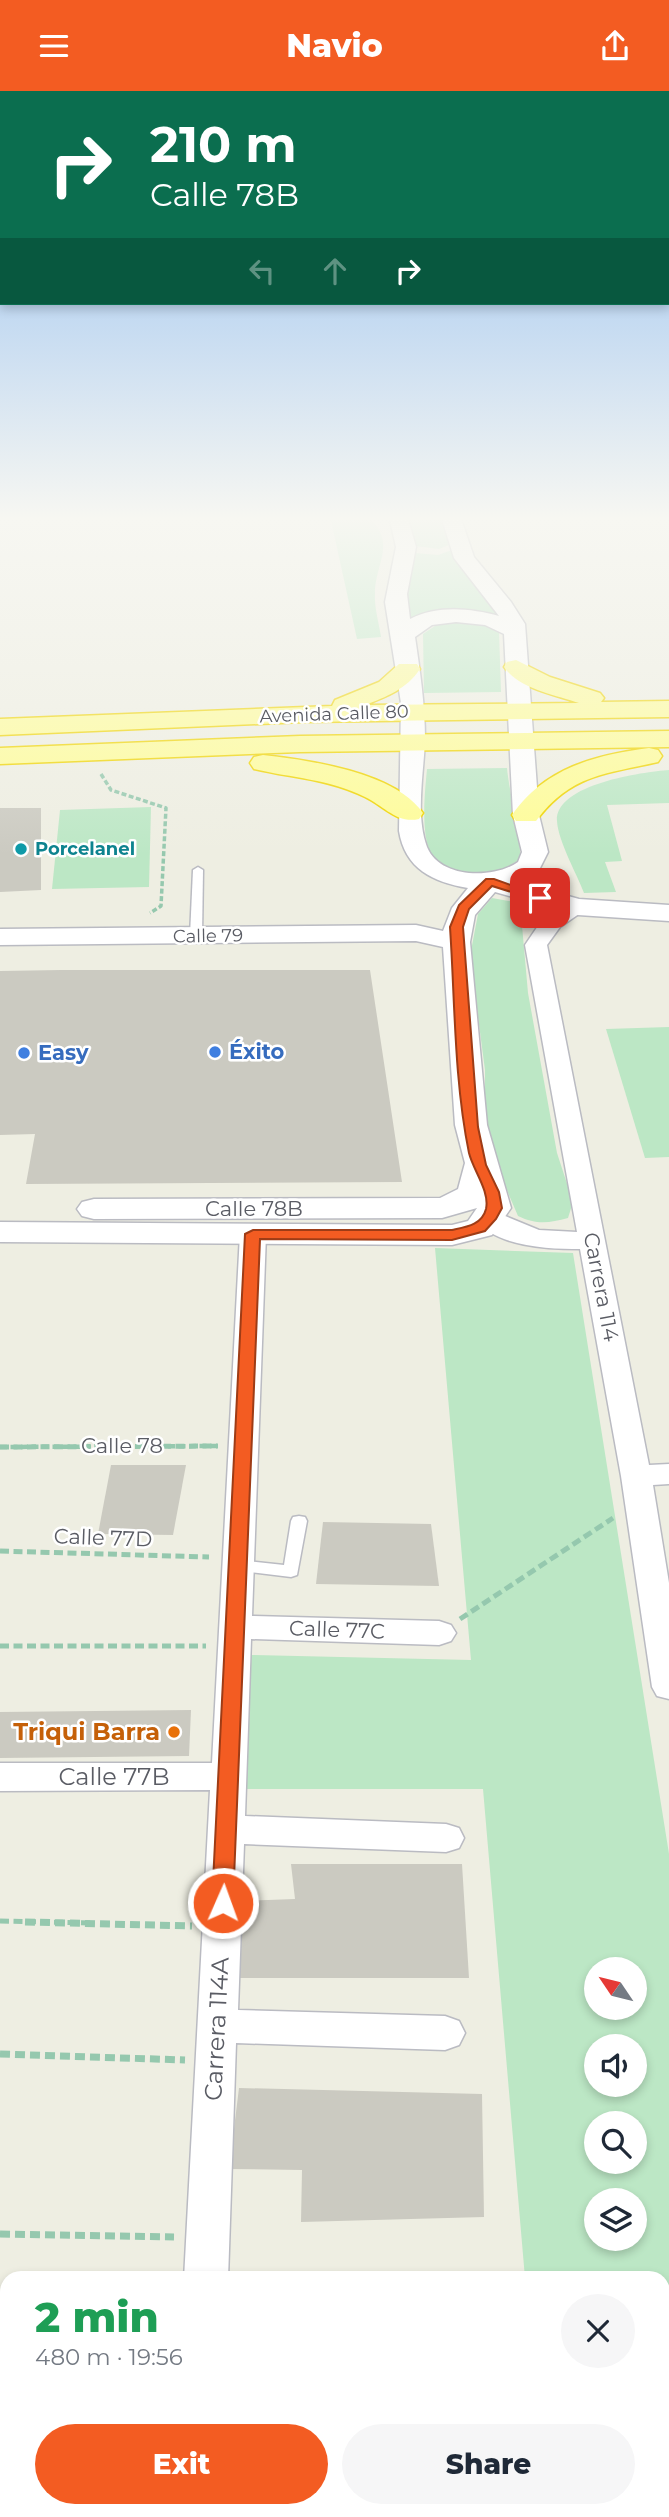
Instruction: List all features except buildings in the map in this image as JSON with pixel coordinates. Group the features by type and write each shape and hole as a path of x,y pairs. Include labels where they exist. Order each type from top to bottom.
{"highway":[{"path":"516,667 541,682 575,694 624,705 669,708"},
{"path":"304,713 373,695 388,687 408,669"},
{"name":"Avenida Calle 80","path":"520,733 669,708"},
{"name":"Avenida Calle 80","path":"0,727 304,713 413,734"},
{"name":"Avenida Calle 80","path":"0,742 520,733 669,725"},
{"name":"Avenida Calle 80","path":"520,733 669,754"},
{"name":"Avenida Calle 80","path":"0,756 413,734 520,733 669,739"},
{"name":"Avenida Calle 80","path":"0,770 219,762 413,734"},
{"path":"526,815 542,794 571,776 616,762 669,754"},
{"path":"219,762 282,765 338,777 379,792 409,813"}],"street":[{"path":"402,629 413,734 409,813 419,858 436,871 490,882 578,907 669,913"},
{"path":"404,636 409,629"},
{"path":"510,629 514,631 526,815 535,852 534,859 522,873 490,882 464,908 459,917 456,942 471,1127 479,1165 492,1192 494,1208 489,1219 506,1231 530,1238 556,1242 593,1240"},
{"path":"535,852 578,907"},
{"path":"416,933 440,923 445,916 443,887 436,871"},
{"name":"Carrera 114","path":"578,907 552,922 536,945 638,1486 669,1687"},
{"name":"Calle 79","path":"0,937 416,933 456,942"},
{"name":"Calle 78B","path":"0,1209 442,1208 471,1197 478,1187 479,1165"},
{"name":"Calle 78B","path":"0,1233 452,1235 480,1228 489,1219"},
{"name":"Carrera 114A","path":"206,2271 235,1627 222,1561 243,1446 253,1234"},
{"path":"638,1486 669,1474"},
{"name":"Calle 77C","path":"235,1627 439,1633"},
{"name":"Calle 77B","path":"0,1777 228,1776"},
{"path":"226,1829 446,1838"},
{"path":"216,2044 445,2033"}],"lane":[{"path":"196,936 198,870"},
{"path":"222,1561 291,1571 299,1521"}],"path":[{"path":"99,766 103,783 110,790 150,798 166,808 160,906 141,916"},
{"name":"Calle 78","path":"0,1447 243,1446"},
{"path":"439,1633 625,1510 638,1486"},
{"name":"Calle 77D","path":"0,1551 222,1561"},
{"path":"0,1646 186,1646"},
{"path":"0,1921 222,1927"},
{"path":"0,2054 216,2044"},
{"path":"0,2234 208,2237"}],"green space":[{"path":"355,629 380,629 381,637 357,639"},
{"path":"430,629 499,631 501,692 424,693 423,634"},
{"path":"507,768 520,859 500,870 479,875 452,870 438,863 430,852 425,829 427,769"},
{"path":"669,770 669,803 607,805 622,861 605,862 616,892 584,893 558,829 560,808 570,798 602,782"},
{"path":"151,807 149,887 52,889 60,810"},
{"path":"492,898 520,903 528,993 557,1153 573,1202 568,1218 555,1221 537,1222 518,1216 494,1160 485,1115 485,1070 470,956 478,914"},
{"path":"669,1027 669,1157 645,1158 606,1029"},
{"path":"435,1248 573,1253 669,1854 669,2271 524,2271 483,1789 245,1789 251,1655 471,1660"}],"place":[{"name":"Porcelanel","path":"21,849"},
{"name":"Éxito","path":"215,1052"},
{"name":"Easy","path":"24,1053"},
{"name":"Triqui Barra","path":"174,1732"}],"route":[{"path":"223,1903 253,1234 452,1235 480,1228 489,1219 494,1208 492,1192 479,1165 471,1127 457,927 464,908 490,882 540,898"}]}
